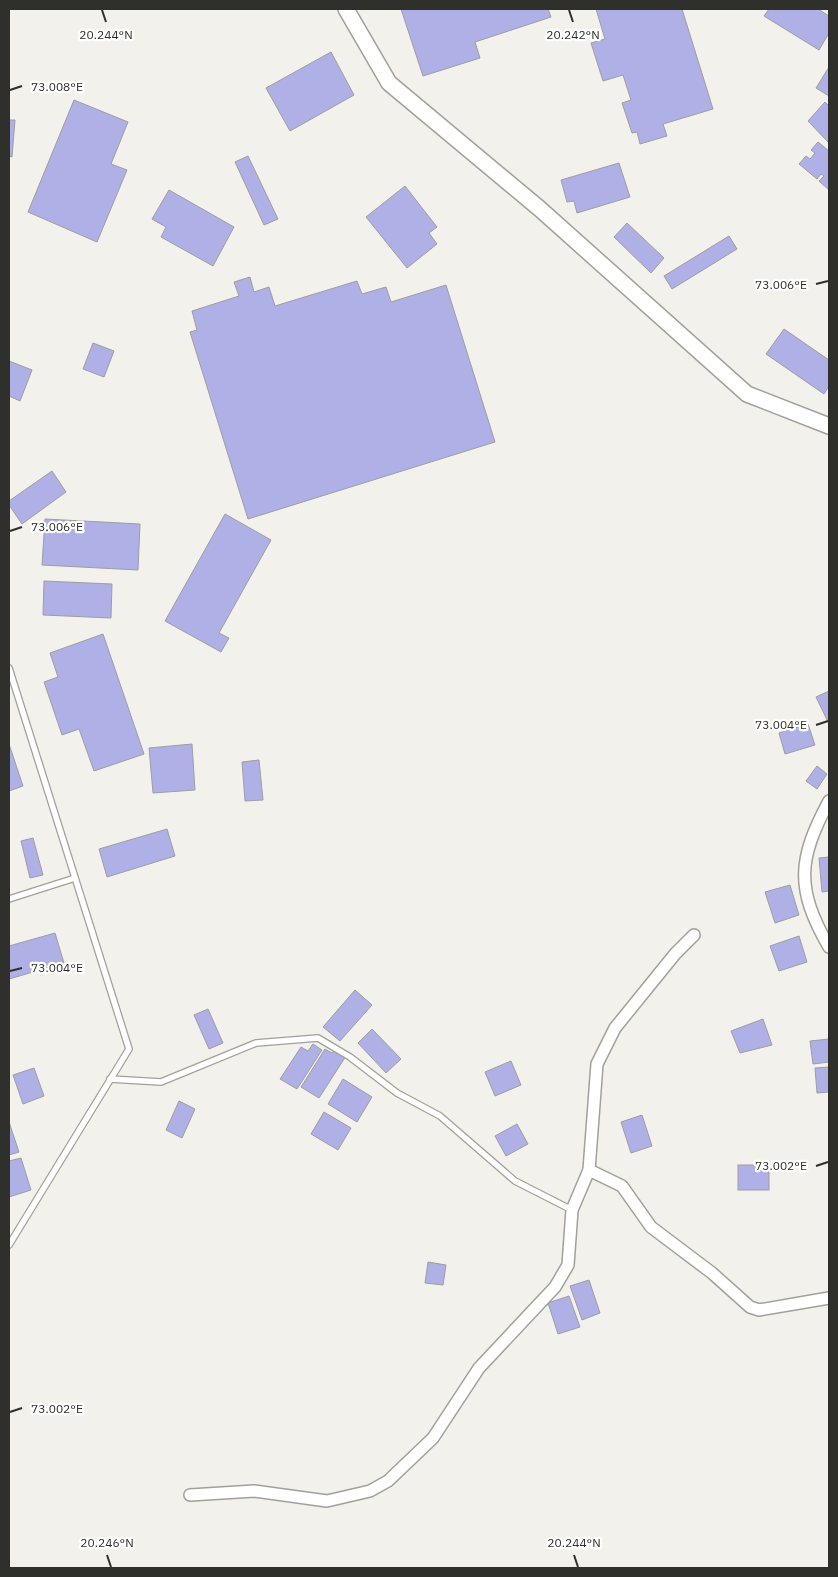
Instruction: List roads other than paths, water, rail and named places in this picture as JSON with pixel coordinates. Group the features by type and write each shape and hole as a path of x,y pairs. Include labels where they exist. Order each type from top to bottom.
{"street":[{"path":"346,9 389,83 548,216 747,394 829,426"},
{"path":"829,801 816,827 806,856 805,889 813,920 829,947"},
{"path":"190,1495 254,1492 327,1501 370,1491 388,1481 434,1438 479,1368 555,1287 568,1265 572,1210 589,1170 597,1064 615,1028 674,954 694,935"},
{"path":"589,1170 622,1186 651,1227 712,1273 750,1307 759,1310 829,1298"}],"lane":[{"path":"9,668 129,1048 9,1244"},
{"path":"9,899 75,878"},
{"path":"110,1079 161,1082 256,1043 318,1038 350,1056 397,1093 440,1116 515,1181 572,1210"}]}
